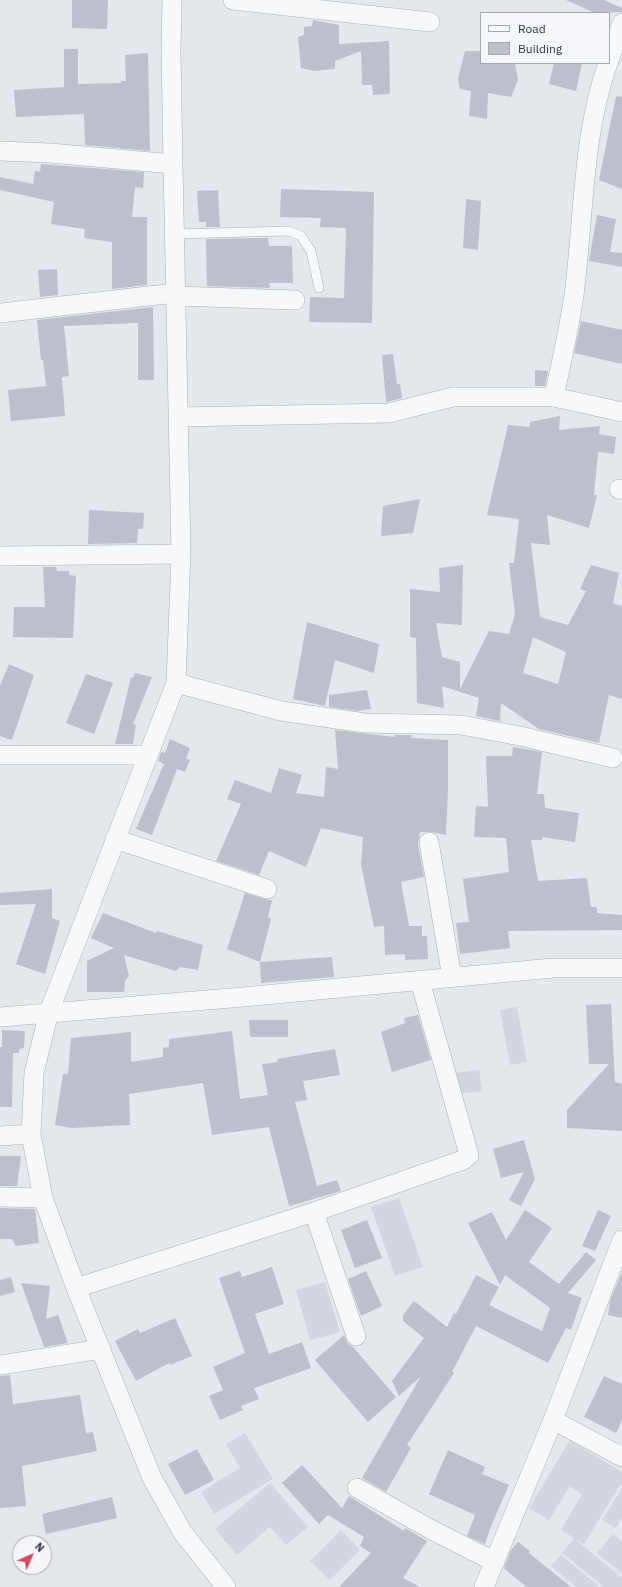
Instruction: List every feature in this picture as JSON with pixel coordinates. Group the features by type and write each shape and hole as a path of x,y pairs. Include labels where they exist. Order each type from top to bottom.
{"street":[{"path":"172,0 171,51 181,554 176,683 50,1012 34,1073 32,1134 43,1198 76,1288 152,1478 183,1533 226,1587"},
{"path":"233,0 430,22"},
{"path":"610,56 622,23"},
{"path":"554,396 574,296 587,158 602,79 607,64"},
{"path":"0,151 50,153 173,164"},
{"path":"0,313 175,294 294,300"},
{"path":"178,417 389,413 453,397 554,396 622,412"},
{"path":"0,556 181,554"},
{"path":"176,683 281,712 365,722 461,725 520,736 612,758"},
{"path":"0,754 148,755"},
{"path":"115,839 267,889"},
{"path":"428,842 452,978"},
{"path":"0,1017 243,997 553,968 622,968"},
{"path":"76,1288 314,1212 463,1160 469,1155 420,981"},
{"path":"0,1136 32,1134"},
{"path":"0,1197 43,1198"},
{"path":"314,1212 356,1336"},
{"path":"484,1587 553,1420 622,1240"},
{"path":"0,1365 101,1350"},
{"path":"553,1420 622,1457"},
{"path":"357,1488 432,1530 495,1562"}],"lane":[{"path":"174,234 289,231 301,236 311,252 319,288"}],"shaded area":[{"path":"517,1007 527,1062 510,1065 500,1010"},
{"path":"479,1070 482,1091 457,1094 455,1073"},
{"path":"399,1198 423,1267 395,1276 371,1207"},
{"path":"325,1282 340,1332 310,1340 296,1290"},
{"path":"245,1433 273,1479 214,1514 201,1492 240,1468 226,1444"},
{"path":"570,1440 622,1472 622,1482 584,1544 575,1539 622,1578 622,1587 604,1587 562,1553 574,1538 561,1530 582,1494 570,1486 549,1520 529,1508"},
{"path":"270,1483 308,1527 286,1545 270,1527 237,1555 215,1529"},
{"path":"622,1488 622,1517 615,1528 602,1520"},
{"path":"341,1530 360,1550 330,1580 310,1561"},
{"path":"613,1534 622,1542 622,1574 597,1553"},
{"path":"561,1555 600,1587 576,1587 551,1566"}],"building":[{"path":"72,0 108,0 107,29 72,28"},
{"path":"566,0 604,0 622,8 622,12 593,12"},
{"path":"313,20 339,25 339,44 389,41 390,94 373,95 372,85 362,85 361,51 335,61 335,69 314,71 301,68 298,37 304,35 304,27 312,26"},
{"path":"64,49 78,49 78,84 121,83 121,81 126,81 125,55 148,53 150,151 85,145 84,114 16,117 14,90 64,87"},
{"path":"465,51 480,51 480,64 515,64 518,80 511,97 488,93 487,119 469,116 471,91 460,89 458,79"},
{"path":"554,64 582,64 576,91 549,84"},
{"path":"616,96 622,97 622,189 599,180"},
{"path":"41,164 144,172 143,188 135,187 132,217 147,217 147,285 112,289 112,242 84,238 85,229 51,224 54,202 0,190 0,177 33,184 35,171 40,172"},
{"path":"281,189 374,192 372,323 309,322 310,297 344,298 346,228 320,227 321,218 280,217"},
{"path":"218,190 220,227 206,227 206,222 199,222 197,191"},
{"path":"466,199 481,201 478,250 463,248"},
{"path":"597,215 616,219 610,252 622,253 622,267 589,261"},
{"path":"268,238 269,246 292,246 293,283 269,283 270,288 207,286 206,239"},
{"path":"57,269 58,295 40,297 38,270"},
{"path":"153,307 154,380 138,380 138,323 64,326 69,376 62,377 65,416 11,421 8,390 46,386 43,360 41,360 37,320"},
{"path":"581,321 622,330 622,364 574,353"},
{"path":"393,354 397,384 400,384 402,398 386,402 382,355"},
{"path":"535,370 548,371 545,386 535,386"},
{"path":"560,416 559,430 600,426 599,434 616,437 614,454 598,452 594,495 597,495 589,528 547,515 550,545 531,543 540,617 568,625 586,591 580,589 591,565 619,573 613,603 622,606 622,699 609,695 599,743 539,729 501,703 500,721 476,716 479,698 442,686 444,708 417,703 416,638 410,637 410,589 440,592 439,568 463,565 462,625 436,623 442,657 460,662 460,689 489,631 509,634 515,614 509,563 514,563 519,519 487,515 508,425 530,427 530,422","holes":["533,637 566,652 558,684 523,673"]},
{"path":"420,499 413,533 381,536 383,506"},
{"path":"89,510 144,513 143,529 138,529 137,543 88,544"},
{"path":"43,567 56,567 57,571 69,571 69,575 76,576 73,638 13,637 14,607 45,607"},
{"path":"307,622 379,644 374,673 335,660 325,706 293,699"},
{"path":"9,664 34,675 12,740 0,736 0,686"},
{"path":"135,673 152,677 133,724 136,725 133,744 115,744 131,677 133,678"},
{"path":"86,674 113,683 94,734 66,723"},
{"path":"367,690 371,709 358,711 329,707 329,695"},
{"path":"335,730 395,737 395,735 412,735 411,738 448,740 446,835 432,832 420,832 418,844 424,877 401,882 409,926 422,926 422,936 427,936 428,959 405,960 405,954 385,955 384,926 374,927 361,865 363,837 321,828 306,867 269,851 259,875 216,861 241,804 227,799 235,780 271,793 279,768 302,775 296,793 324,797 326,767 338,769"},
{"path":"170,739 190,748 186,759 190,760 185,772 177,769 152,835 136,829 164,764 158,761 161,752 165,753"},
{"path":"513,747 542,752 537,794 544,794 545,808 579,813 575,842 542,837 542,840 531,840 538,881 587,878 591,907 597,907 597,913 622,915 622,930 508,931 510,948 460,954 456,923 469,922 463,879 509,872 506,838 474,837 476,806 488,807 486,756 512,756"},
{"path":"52,889 52,918 60,921 45,974 16,964 36,904 0,905 0,893"},
{"path":"245,893 272,901 268,917 271,919 260,962 227,949"},
{"path":"103,913 156,933 157,931 203,945 198,970 180,967 176,971 124,955 129,976 125,981 124,992 87,992 87,961 114,948 91,938"},
{"path":"332,957 334,977 261,983 260,962"},
{"path":"611,1004 615,1082 622,1084 622,1131 567,1128 567,1110 609,1064 589,1064 586,1005"},
{"path":"418,1015 431,1060 392,1072 381,1032 405,1023 404,1018"},
{"path":"249,1020 288,1020 288,1037 250,1037"},
{"path":"2,1030 25,1031 24,1048 19,1049 19,1053 13,1053 12,1107 0,1107 0,1047 2,1047"},
{"path":"232,1031 240,1099 268,1095 262,1064 278,1062 277,1059 335,1049 340,1075 303,1081 307,1100 295,1102 317,1186 337,1180 341,1191 289,1206 269,1127 212,1135 203,1083 129,1094 130,1125 72,1128 55,1125 63,1074 68,1074 71,1038 131,1032 131,1062 163,1057 163,1048 169,1047 169,1039"},
{"path":"524,1140 535,1179 521,1206 509,1200 524,1172 501,1178 493,1149"},
{"path":"0,1156 21,1156 17,1186 0,1186"},
{"path":"0,1208 35,1209 39,1243 16,1246 12,1239 0,1239"},
{"path":"525,1210 552,1228 529,1262 559,1284 586,1252 596,1260 568,1293 582,1298 571,1330 566,1328 548,1363 476,1326 452,1372 454,1373 407,1445 411,1448 386,1492 362,1478 421,1376 399,1396 392,1381 424,1338 403,1321 403,1315 414,1301 447,1327 454,1313 456,1314 476,1275 499,1287 489,1305 542,1331 550,1308 505,1275 500,1285 468,1223 492,1212 506,1240"},
{"path":"598,1210 611,1216 595,1251 582,1246"},
{"path":"367,1220 382,1258 355,1268 341,1230"},
{"path":"272,1267 284,1304 255,1314 269,1354 302,1342 311,1368 254,1388 259,1399 241,1406 243,1410 220,1420 209,1396 223,1390 213,1367 245,1353 219,1278 240,1271 242,1277"},
{"path":"366,1271 382,1306 361,1316 348,1279"},
{"path":"621,1274 622,1318 608,1315 610,1301"},
{"path":"11,1277 15,1292 0,1296 0,1280"},
{"path":"21,1283 50,1286 46,1319 58,1315 68,1343 44,1347"},
{"path":"175,1318 192,1356 170,1365 169,1363 136,1381 115,1341 138,1329 140,1333"},
{"path":"344,1335 348,1344 353,1347 396,1397 368,1422 315,1360"},
{"path":"10,1375 13,1404 80,1395 86,1433 93,1432 97,1451 22,1466 26,1506 0,1508 0,1376"},
{"path":"604,1376 622,1384 622,1420 616,1433 584,1417"},
{"path":"197,1449 214,1480 185,1495 168,1464"},
{"path":"448,1450 485,1467 482,1474 509,1485 491,1526 485,1544 467,1536 475,1515 429,1494"},
{"path":"302,1465 342,1508 349,1496 404,1531 405,1528 427,1541 403,1578 420,1587 339,1587 371,1553 360,1546 364,1537 328,1515 319,1524 282,1483"},
{"path":"112,1497 117,1518 46,1534 42,1514"},
{"path":"518,1542 530,1551 529,1553 571,1587 527,1587 513,1576 504,1568 511,1550"}]}
